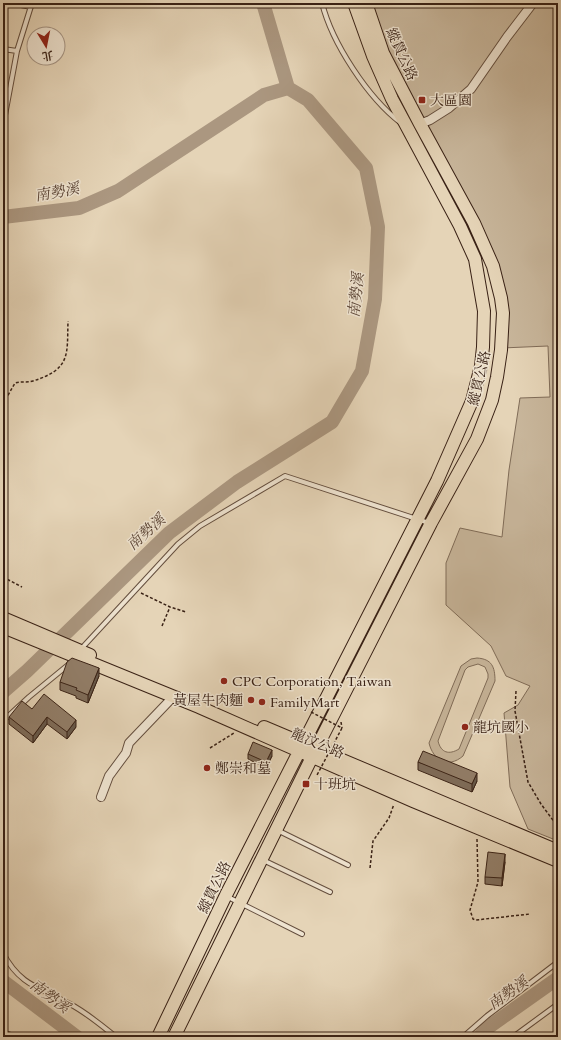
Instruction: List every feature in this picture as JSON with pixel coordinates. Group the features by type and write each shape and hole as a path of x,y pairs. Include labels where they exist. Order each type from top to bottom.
{"main road":[{"name":"縱貫公路","path":"158,1037 226,895 437,481 472,401 478,381 483,346 484,311 475,259 460,226 392,99 373,56 354,3"},
{"name":"縱貫公路","path":"174,1037 314,753 431,523 477,439 492,400 501,350 503,313 501,298 490,259 474,223 383,53 366,3"},
{"path":"3,618 21,630 73,652"},
{"path":"3,627 21,630"},
{"name":"龍汶公路","path":"73,652 173,697 200,704"},
{"name":"龍汶公路","path":"73,652 301,747 397,794 558,861"},
{"name":"龍汶公路","path":"230,717 240,726 301,747"},
{"name":"龍汶公路","path":"314,753 558,851"}],"street":[{"path":"420,124 430,120 449,108 471,89 507,37 533,3"},
{"path":"101,798 109,776 126,753 130,744 173,697"}],"lane":[{"path":"3,126 17,51 32,5 11,3"},
{"path":"322,3 326,18 338,43 359,79 380,105 408,129 420,124"},
{"path":"3,49 17,51"},
{"path":"3,721 136,591 178,544 200,526 285,476 431,523"},
{"path":"277,830 348,865"},
{"path":"262,860 330,892"},
{"path":"226,895 302,934"},
{"path":"3,953 19,976 33,987 71,1005 95,1020 116,1037"},
{"path":"463,1037 487,1016 558,962"},
{"path":"513,1037 558,1004"},
{"path":"3,1032 16,1037"}],"path":[{"path":"3,404 15,383 32,381 54,372 64,363 67,352 68,322"},
{"path":"3,577 22,587"},
{"path":"136,591 170,607 186,612"},
{"path":"162,626 170,607"},
{"path":"516,691 515,711 528,782 541,804 558,827"},
{"path":"311,712 342,728 317,775"},
{"path":"210,748 240,730 240,726"},
{"path":"370,868 373,841 389,818 397,794"},
{"path":"477,827 478,882 470,910 473,919 476,920 530,914"}],"shaded area":[{"path":"365,3 558,3 558,841 528,829 510,787 504,713 518,705 530,686 506,676 491,646 446,605 446,563 460,528 502,537 509,470 520,398 550,397 548,346 502,348 496,283"},
{"path":"477,658 489,662 493,668 495,681 463,756 452,762 442,761 434,754 429,743 461,666 471,659","holes":["478,664 485,667 488,678 459,749 452,752 446,752 441,748 438,741 465,670 468,667"]}],"building":[{"path":"72,658 99,668 88,695 76,690 77,688 60,682 67,662"},
{"path":"44,694 76,720 67,732 47,717 33,736 9,717 22,701 32,709"},
{"path":"253,742 272,750 266,762 248,754"},
{"path":"423,751 477,773 472,784 418,762"},
{"path":"488,852 505,854 502,878 485,877"}],"waterway":[{"path":"263,3 288,88"},
{"name":"南勢溪","path":"3,217 79,208 118,191 264,95 288,88 308,100 366,168 378,227 375,299 362,371 332,422 237,482 169,533 27,671 3,692"},
{"name":"南勢溪","path":"479,1037 486,1029 558,978"},
{"name":"南勢溪","path":"3,981 77,1037"}],"place":[{"name":"大區園","path":"422,100"},
{"name":"CPC Corporation, Taiwan","path":"224,681"},
{"name":"黃屋牛肉麵","path":"251,700"},
{"name":"FamilyMart","path":"262,702"},
{"name":"龍坑國小","path":"465,727"},
{"name":"鄭崇和墓","path":"207,768"},
{"name":"十班坑","path":"306,784"}]}
